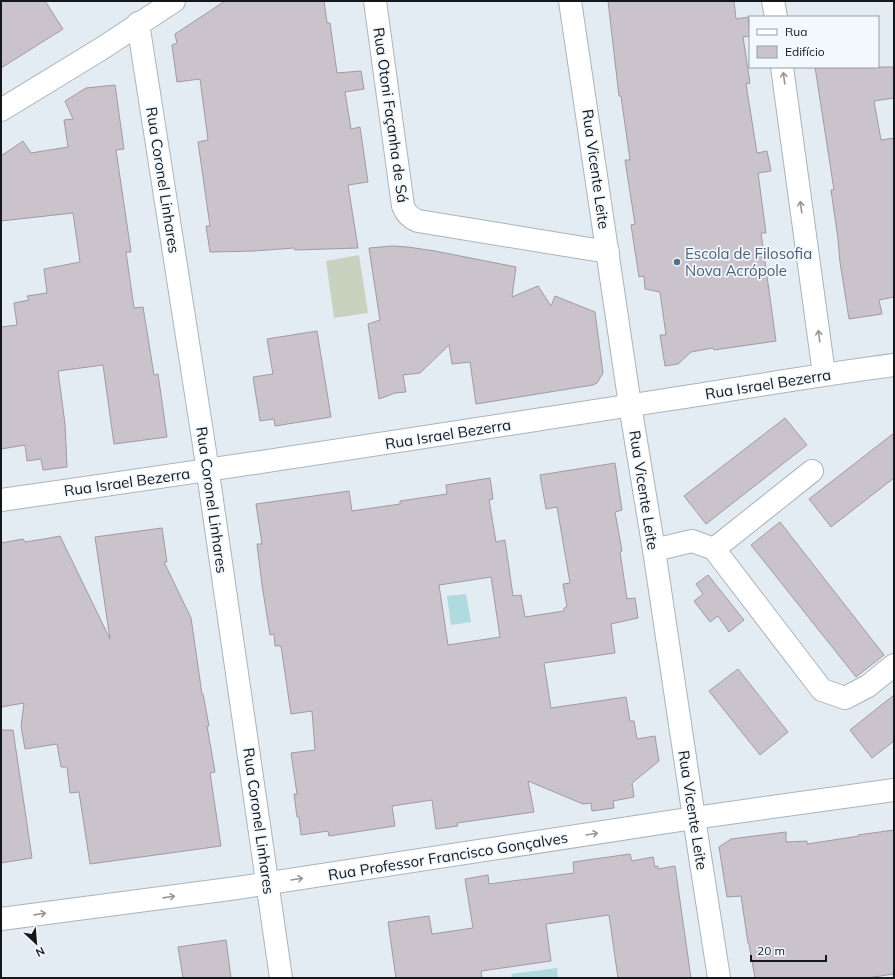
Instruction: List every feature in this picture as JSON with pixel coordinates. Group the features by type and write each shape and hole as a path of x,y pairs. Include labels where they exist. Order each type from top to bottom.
{"street":[{"path":"1,110 101,49 174,1"},
{"name":"Rua Otoni Façanha de Sá","path":"375,1 403,206 406,213 411,218 418,221 608,252"},
{"name":"Rua Vicente Leite","path":"570,1 630,405 654,550 719,978"},
{"path":"773,1 776,16"},
{"name":"Rua Coronel Linhares","path":"138,24 208,471 282,978"},
{"path":"782,68 824,374"},
{"name":"Rua Israel Bezerra","path":"1,500 208,471 824,374 894,365"},
{"path":"714,549 812,471"},
{"path":"654,550 692,541 714,549 822,690 845,698 868,686 894,665"},
{"name":"Rua Professor Francisco Gonçalves","path":"1,919 268,883 694,818 894,790"}],"green space":[{"path":"359,255 368,313 334,318 326,261"}],"water":[{"path":"466,594 471,622 451,625 447,596"},
{"path":"557,968 558,978 512,978 511,974"}],"building":[{"path":"1,1 45,1 63,29 1,68"},
{"path":"225,1 324,1 327,23 330,23 337,73 361,71 364,89 345,92 351,129 360,127 368,182 348,185 358,248 295,250 294,248 210,252 206,226 210,226 198,142 208,140 200,79 177,82 172,45 177,43 175,34"},
{"path":"608,1 734,1 736,19 748,17 749,36 743,37 750,83 746,84 757,153 767,151 771,171 758,173 766,233 761,233 776,341 691,352 678,364 665,366 660,335 666,335 660,292 645,289 644,276 639,277 631,225 635,224 625,160 630,160 621,96 619,96"},
{"path":"894,67 894,98 874,101 881,140 894,138 894,297 879,300 882,314 849,319 831,190 834,190 815,68"},
{"path":"115,85 124,149 116,150 131,252 126,252 134,308 143,307 154,375 158,374 167,437 114,444 103,365 58,371 65,424 67,467 43,470 41,459 27,461 25,445 1,449 1,327 17,325 14,303 29,300 27,296 47,293 44,269 80,262 73,213 1,221 1,156 23,141 31,153 68,147 64,120 73,119 65,101 86,88"},
{"path":"392,246 435,251 516,267 512,297 538,286 551,306 555,296 595,312 603,373 597,383 593,385 476,404 470,362 452,364 449,345 420,373 403,375 406,392 395,393 379,399 368,324 380,320 369,248"},
{"path":"317,331 331,417 275,426 274,419 260,421 253,377 273,374 267,339"},
{"path":"785,418 807,445 706,524 684,496"},
{"path":"894,433 894,478 831,527 809,499"},
{"path":"615,463 622,510 615,512 622,551 620,552 627,599 635,598 638,618 611,624 615,653 544,663 551,708 626,697 630,721 634,721 637,739 655,736 659,761 632,783 634,797 613,801 614,808 592,811 591,803 583,804 528,781 534,812 457,823 458,826 436,829 432,800 392,806 395,826 329,836 328,831 301,835 294,794 297,794 291,753 315,750 312,711 291,714 281,646 275,646 274,634 270,635 257,544 262,544 256,504 349,491 352,511 400,504 400,501 447,494 446,485 490,478 493,499 489,500 496,542 505,540 513,596 521,595 525,617 564,611 564,608 567,607 563,584 570,583 557,507 546,509 540,475","holes":["491,577 500,637 448,645 439,585"]},
{"path":"780,522 884,655 856,677 751,545"},
{"path":"162,528 167,562 164,562 191,618 202,694 209,726 207,726 215,772 210,773 221,846 90,864 79,792 70,793 67,767 61,767 57,744 25,749 21,726 24,703 1,707 1,543 23,539 25,542 60,536 110,639 95,537"},
{"path":"708,575 744,620 729,632 718,616 710,622 694,601 703,594 696,584"},
{"path":"738,669 788,732 760,755 709,691"},
{"path":"894,695 894,741 872,758 850,730"},
{"path":"1,730 13,730 32,858 1,863"},
{"path":"894,830 894,974 867,978 755,978 741,896 727,897 719,847 731,839 786,832 786,842 807,841 807,844"},
{"path":"630,854 632,861 653,857 655,867 658,866 658,869 675,866 691,978 618,978 609,915 546,924 551,961 481,971 482,978 396,978 388,922 429,916 432,934 473,928 465,879 488,875 489,884 574,873 573,862"},
{"path":"226,940 231,978 183,978 178,947"}],"place":[{"name":"Escola de Filosofia Nova Acrópole","path":"677,262"}]}
